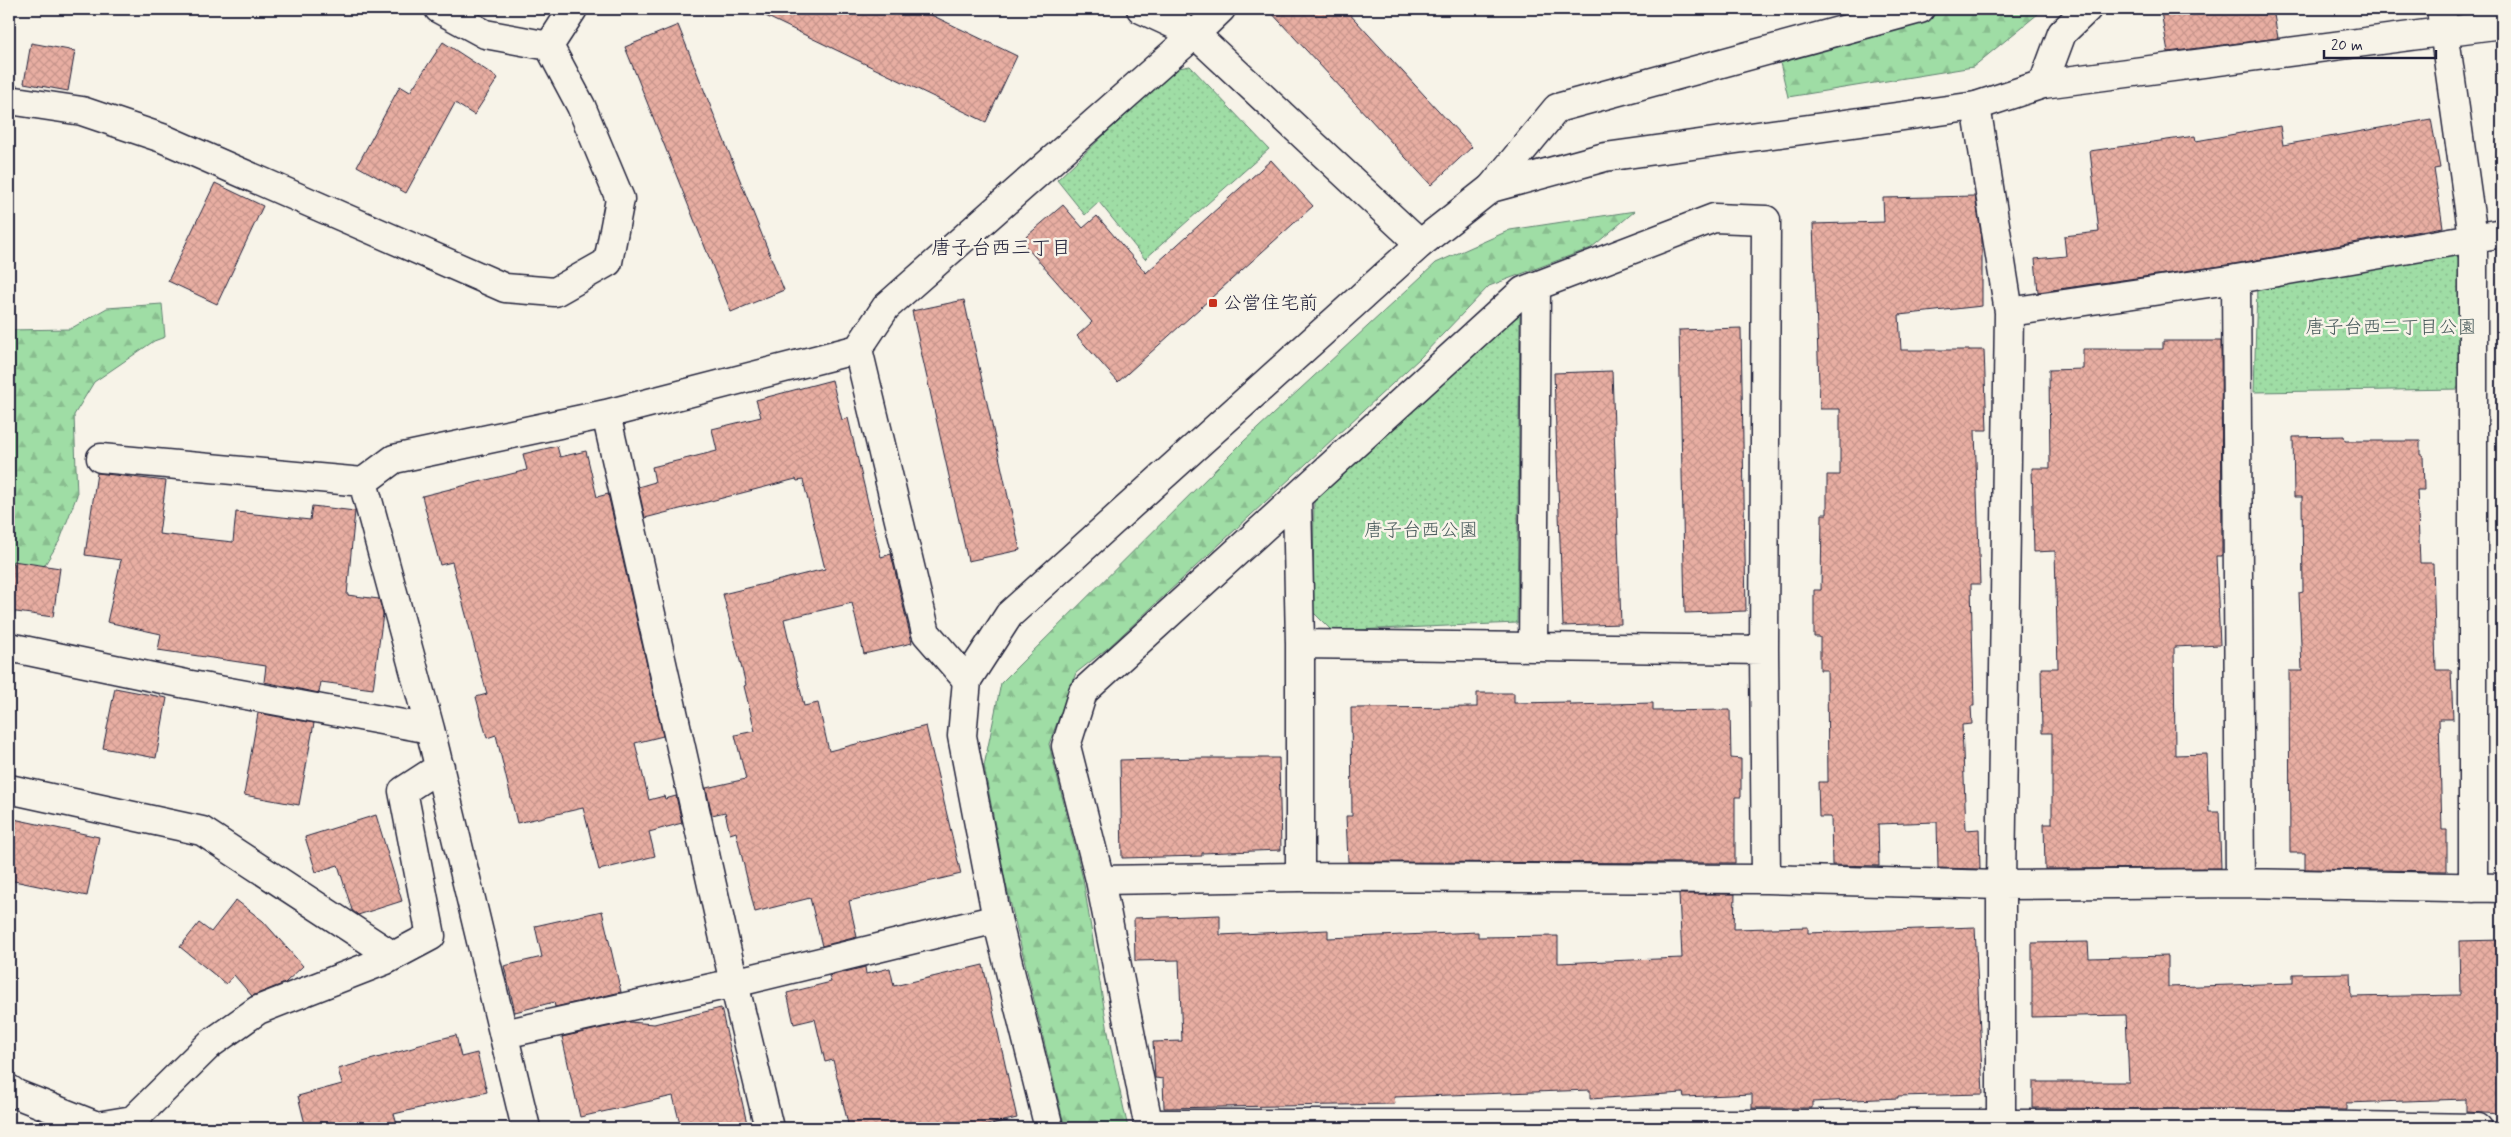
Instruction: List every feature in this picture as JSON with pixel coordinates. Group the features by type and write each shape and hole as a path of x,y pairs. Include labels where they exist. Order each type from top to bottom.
{"street":[{"path":"439,9 486,34 549,46"},
{"path":"549,46 573,9"},
{"path":"1141,9 1195,34 1420,244"},
{"path":"1186,9 1195,34"},
{"path":"101,458 363,482 394,459 606,414 858,349 886,307 1221,9"},
{"path":"1049,1128 997,918 962,736 967,680 1009,615 1420,244 1491,188 1557,108 1920,9"},
{"path":"2043,84 2062,32 2087,9"},
{"path":"1491,188 1605,157 1976,106 2043,84 2443,20 2502,24"},
{"path":"2443,20 2473,237 2473,888"},
{"path":"9,100 82,111 162,138 505,288 555,292 608,262 620,199 581,106 549,46"},
{"path":"1976,106 2009,312 2001,885 2001,1126"},
{"path":"1766,879 1764,650 1766,220 1714,218 1523,291 1083,692 1066,746 1100,880 1148,1126 2236,1126 2478,1128"},
{"path":"2009,312 2236,279 2502,233"},
{"path":"2236,279 2240,883"},
{"path":"1533,647 1536,286"},
{"path":"858,349 926,633 967,680"},
{"path":"606,414 734,983 769,1128"},
{"path":"363,482 440,767 526,1128"},
{"path":"1297,497 1300,644 1300,877"},
{"path":"1300,644 1764,650"},
{"path":"9,647 186,684 430,729"},
{"path":"9,1089 16,1094 97,1126 133,1120 210,1044 258,1010 393,956 431,936 403,791 440,767"},
{"path":"9,790 202,831 393,956"},
{"path":"1100,880 1300,877 1766,879 2001,885 2240,883 2502,888"},
{"path":"504,1034 734,983 997,918"}],"green space":[{"path":"1953,9 2044,9 1973,67 1788,97 1780,63"},
{"path":"1190,66 1269,149 1145,259 1099,202 1085,215 1057,180 1173,69"},
{"path":"1635,211 1591,248 1489,286 1420,358 1109,647 1076,673 1049,744 1083,879 1111,1050 1128,1128 1065,1128 1005,880 984,766 1001,683 1244,441 1436,263 1510,230"},
{"name":"唐子台西二丁目公園","path":"2462,250 2462,389 2254,392 2257,286"},
{"path":"162,304 165,337 154,341 94,382 74,415 77,495 60,540 9,623 9,330 70,329 107,308"},
{"name":"唐子台西公園","path":"1520,314 1517,623 1332,631 1313,612 1314,494"}],"building":[{"path":"751,9 919,9 1017,56 986,122"},
{"path":"1268,9 1345,9 1472,147 1431,185"},
{"path":"2182,9 2273,9 2278,38 2168,52 2161,12"},
{"path":"678,25 784,290 731,312 625,47"},
{"path":"443,42 498,78 474,115 455,103 406,193 357,166 400,86 410,92"},
{"path":"31,43 75,51 68,91 24,83"},
{"path":"2431,119 2440,168 2434,169 2443,227 2234,264 2038,292 2035,259 2066,256 2064,236 2099,232 2090,151 2195,136 2196,141 2280,126 2283,145"},
{"path":"1271,160 1313,206 1118,382 1077,336 1092,322 1021,241 1063,205 1083,228 1097,216 1146,273"},
{"path":"215,183 263,206 217,304 168,281"},
{"path":"1975,196 1982,239 1982,306 1899,315 1901,350 1984,350 1987,430 1975,430 1980,584 1971,584 1974,706 1971,706 1972,724 1962,725 1966,830 1979,829 1980,869 1938,868 1937,822 1878,824 1879,866 1832,865 1831,817 1819,817 1818,782 1828,782 1827,670 1820,670 1820,637 1814,637 1814,590 1821,590 1822,514 1827,514 1827,475 1840,475 1840,409 1820,409 1813,224 1884,222 1883,198"},
{"path":"964,300 1020,550 968,561 912,311"},
{"path":"1741,328 1746,611 1685,613 1679,330"},
{"path":"2163,341 2221,341 2222,556 2216,556 2220,645 2174,647 2175,755 2207,754 2209,812 2219,812 2221,868 2045,869 2044,824 2052,824 2052,733 2042,733 2041,668 2058,668 2055,551 2034,552 2032,468 2050,468 2049,370 2083,369 2083,349 2163,349"},
{"path":"1612,371 1621,624 1563,626 1554,373"},
{"path":"832,380 842,420 848,418 881,557 891,554 912,643 864,654 852,603 784,619 804,706 818,703 829,751 926,726 961,874 849,901 857,937 822,946 810,898 755,912 736,832 730,834 725,812 712,815 706,788 746,779 735,735 755,731 744,686 746,685 723,594 825,569 803,480 797,481 796,479 645,518 638,487 655,482 652,467 717,451 712,429 761,417 756,400"},
{"path":"2344,436 2345,441 2420,441 2420,455 2423,455 2424,490 2417,490 2420,563 2433,563 2436,670 2451,670 2453,719 2439,719 2442,830 2447,830 2447,871 2305,869 2305,853 2290,853 2289,671 2302,671 2299,593 2303,592 2302,497 2294,497 2293,437"},
{"path":"557,446 560,457 586,451 597,497 608,494 663,736 635,743 649,800 664,796 665,799 676,796 682,823 649,832 655,856 599,870 583,808 517,823 496,735 487,738 476,697 487,694 452,562 440,565 422,496 527,470 523,454"},
{"path":"97,473 166,481 159,534 233,542 236,512 310,520 312,506 355,511 347,595 379,599 383,614 373,689 321,682 319,693 264,682 266,666 158,650 161,634 107,622 121,560 85,555"},
{"path":"13,561 60,568 53,617 9,611"},
{"path":"115,688 167,698 156,758 103,748"},
{"path":"1477,693 1514,693 1514,703 1570,702 1570,705 1653,703 1653,711 1730,710 1731,758 1741,759 1741,797 1735,797 1735,863 1348,862 1346,816 1352,816 1351,708 1477,707"},
{"path":"258,713 314,723 299,805 244,795"},
{"path":"1279,758 1281,850 1202,853 1202,856 1122,858 1120,760"},
{"path":"376,815 402,901 358,915 352,910 338,865 316,872 305,837"},
{"path":"9,818 99,837 87,896 9,880"},
{"path":"1679,894 1735,894 1734,929 1808,927 1808,933 1975,927 1983,1094 1898,1096 1898,1098 1812,1102 1812,1108 1752,1108 1752,1094 1684,1097 1683,1093 1590,1099 1590,1090 1394,1097 1395,1104 1164,1108 1163,1079 1155,1078 1153,1042 1182,1041 1179,960 1135,961 1134,918 1220,915 1220,935 1328,930 1328,938 1478,932 1478,937 1558,936 1558,963 1682,958"},
{"path":"236,900 263,921 303,966 285,983 252,996 234,975 226,984 180,947 199,923 211,932"},
{"path":"602,911 621,992 555,1007 554,1002 515,1012 504,966 542,957 535,926"},
{"path":"2502,940 2502,1114 2466,1112 2466,1099 2346,1103 2346,1110 2033,1108 2033,1082 2129,1082 2126,1015 2032,1017 2032,943 2088,942 2089,958 2168,956 2168,987 2293,983 2293,974 2350,973 2351,997 2460,995 2459,941"},
{"path":"983,965 1017,1118 974,1128 849,1128 833,1060 825,1062 815,1019 794,1024 787,993 831,982 829,976 865,967 866,974 890,968 894,986"},
{"path":"721,1008 748,1128 681,1128 673,1096 580,1117 562,1037 629,1022 654,1024"},
{"path":"456,1035 461,1057 477,1053 487,1092 394,1114 398,1128 306,1128 298,1096 342,1084 338,1069"}],"place":[{"name":"公営住宅前","path":"1213,303"}],"district":[{"name":"唐子台西三丁目","path":"1001,248"}]}
